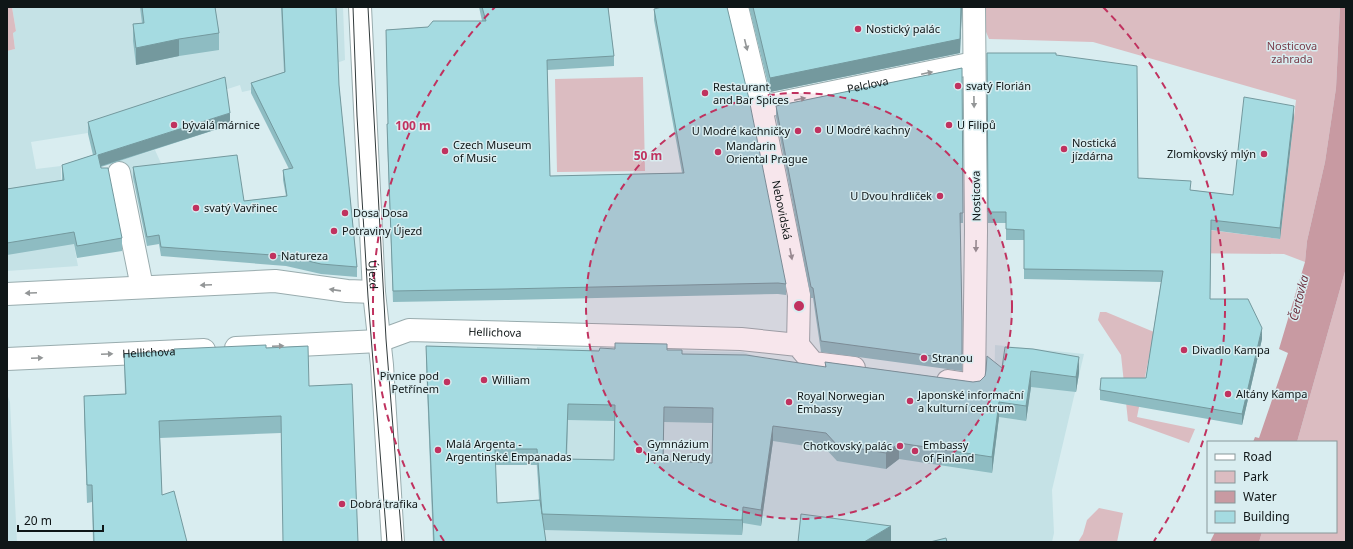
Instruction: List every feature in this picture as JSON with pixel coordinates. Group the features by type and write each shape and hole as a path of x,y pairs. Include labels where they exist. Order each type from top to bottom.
{"street":[{"name":"Újezd","path":"360,7 374,292 383,390 393,542"},
{"name":"Nebovidská","path":"737,7 761,107 799,295 798,345"},
{"name":"Nosticova","path":"928,379 974,385 976,231 974,7"},
{"name":"Pelclova","path":"761,107 974,63"},
{"path":"119,173 142,288"},
{"path":"7,294 275,281 347,291 374,292"},
{"name":"Hellichova","path":"7,359 379,341 409,330 741,339 798,345"},
{"path":"798,345 813,363 874,371"}],"shaded area":[{"path":"12,7 343,7 345,60 279,84 242,92 240,85 94,132 31,142 36,169 61,166 61,177 78,266 7,271 7,51 15,49 13,32 16,31"},
{"path":"155,150 164,170 128,185 119,161"},
{"path":"995,345 1084,354 1052,490 1054,533 1052,542 544,542 538,477 532,436 537,347 743,352 811,375 994,402"},
{"path":"7,394 10,402 17,542 7,542"}],"green space":[{"path":"7,7 12,7 16,31 13,33 15,49 7,51"},
{"name":"Nosticova zahrada","path":"978,7 1340,7 1336,88 1325,162 1307,241 1305,262 1284,254 1177,253 1178,226 1280,239 1296,100 1093,42 989,39 978,13"},
{"path":"643,77 645,171 557,172 555,79"},
{"path":"1346,268 1346,542 1259,542 1262,533 1337,533 1337,441 1297,441"},
{"path":"1100,312 1106,312 1154,332 1137,417 1195,429 1189,443 1128,421 1121,355 1098,320"},
{"path":"1099,508 1123,513 1117,542 1078,542 1083,534 1087,520"}],"water":[{"name":"Čertovka","path":"1340,7 1346,7 1346,268 1297,441 1253,441 1255,437 1259,438 1288,353 1279,349 1305,262 1307,241 1325,162 1336,88"},
{"path":"1214,533 1262,533 1259,542 1210,542"}],"building":[{"path":"142,7 215,7 219,33 179,39 136,48 133,24 144,23"},
{"path":"282,7 336,7 339,85 357,267 321,264 286,256 161,247 159,235 147,237 133,167 237,155 244,201 287,196 283,170 293,168 251,83 285,72"},
{"path":"482,7 608,7 614,56 547,60 550,176 684,173 654,9 662,7 727,7 749,99 786,284 393,291 387,124 386,30 428,27 433,21 486,21"},
{"name":"Nostický palác","path":"753,7 961,7 960,39 770,78"},
{"path":"987,53 1056,53 1056,55 1137,66 1138,178 1191,181 1190,190 1233,195 1244,97 1294,106 1280,228 1211,220 1210,299 1248,299 1262,328 1242,414 1100,390 1101,378 1146,378 1163,271 1024,269 1024,230 1006,229 1006,212 988,212"},
{"path":"962,68 963,213 960,213 962,360 821,341 813,288 811,287 776,106"},
{"path":"225,77 230,113 98,155 101,168 108,168 122,238 77,246 74,232 7,243 7,189 64,180 62,165 96,154 88,122"},
{"path":"615,343 667,344 667,350 682,350 682,354 746,355 826,367 825,362 973,382 980,381 985,376 987,356 1002,368 1005,347 1033,349 1079,357 1076,377 1031,371 1026,406 999,402 992,457 899,443 886,453 837,445 826,433 773,426 761,510 743,507 742,520 542,514 546,542 434,542 426,346 599,351 600,348 615,349","holes":["568,404 615,405 614,460 566,459","664,407 713,408 712,463 663,461","495,449 537,449 542,514 540,500 497,503"]},
{"path":"266,345 266,348 308,346 309,386 352,384 358,542 283,542 281,416 159,421 162,495 174,491 187,542 94,542 92,485 87,485 84,396 126,394 124,354 174,351 174,349"},
{"path":"801,514 891,526 864,542 798,542"},
{"path":"946,538 947,542 930,542"}],"tram line":[{"path":"353,7 357,116 368,297 387,542"},
{"path":"368,7 386,339 402,542"}],"place":[{"name":"Nostický palác","path":"858,29"},
{"name":"svatý Florián","path":"958,86"},
{"name":"Restaurant and Bar Spices","path":"705,93"},
{"name":"bývalá márnice","path":"174,125"},
{"name":"U Filipů","path":"949,125"},
{"name":"U Modré kachny","path":"818,130"},
{"name":"U Modré kachničky","path":"798,131"},
{"name":"Nostická jízdárna","path":"1064,149"},
{"name":"Czech Museum of Music","path":"445,151"},
{"name":"Mandarin Oriental Prague","path":"718,152"},
{"name":"Zlomkovský mlýn","path":"1264,154"},
{"name":"U Dvou hrdliček","path":"940,196"},
{"name":"svatý Vavřinec","path":"196,208"},
{"name":"Dosa Dosa","path":"345,213"},
{"name":"Potraviny Újezd","path":"334,231"},
{"name":"Natureza","path":"273,256"},
{"name":"Divadlo Kampa","path":"1184,350"},
{"name":"Stranou","path":"924,358"},
{"name":"William","path":"484,380"},
{"name":"Pivnice pod Petřínem","path":"447,382"},
{"name":"Altány Kampa","path":"1228,394"},
{"name":"Japonské informační a kulturní centrum","path":"910,401"},
{"name":"Royal Norwegian Embassy","path":"789,402"},
{"name":"Chotkovský palác","path":"900,446"},
{"name":"Malá Argenta - Argentinské Empanadas","path":"438,450"},
{"name":"Gymnázium Jana Nerudy","path":"639,450"},
{"name":"Embassy of Finland","path":"915,451"},
{"name":"Dobrá trafika","path":"342,504"}]}
